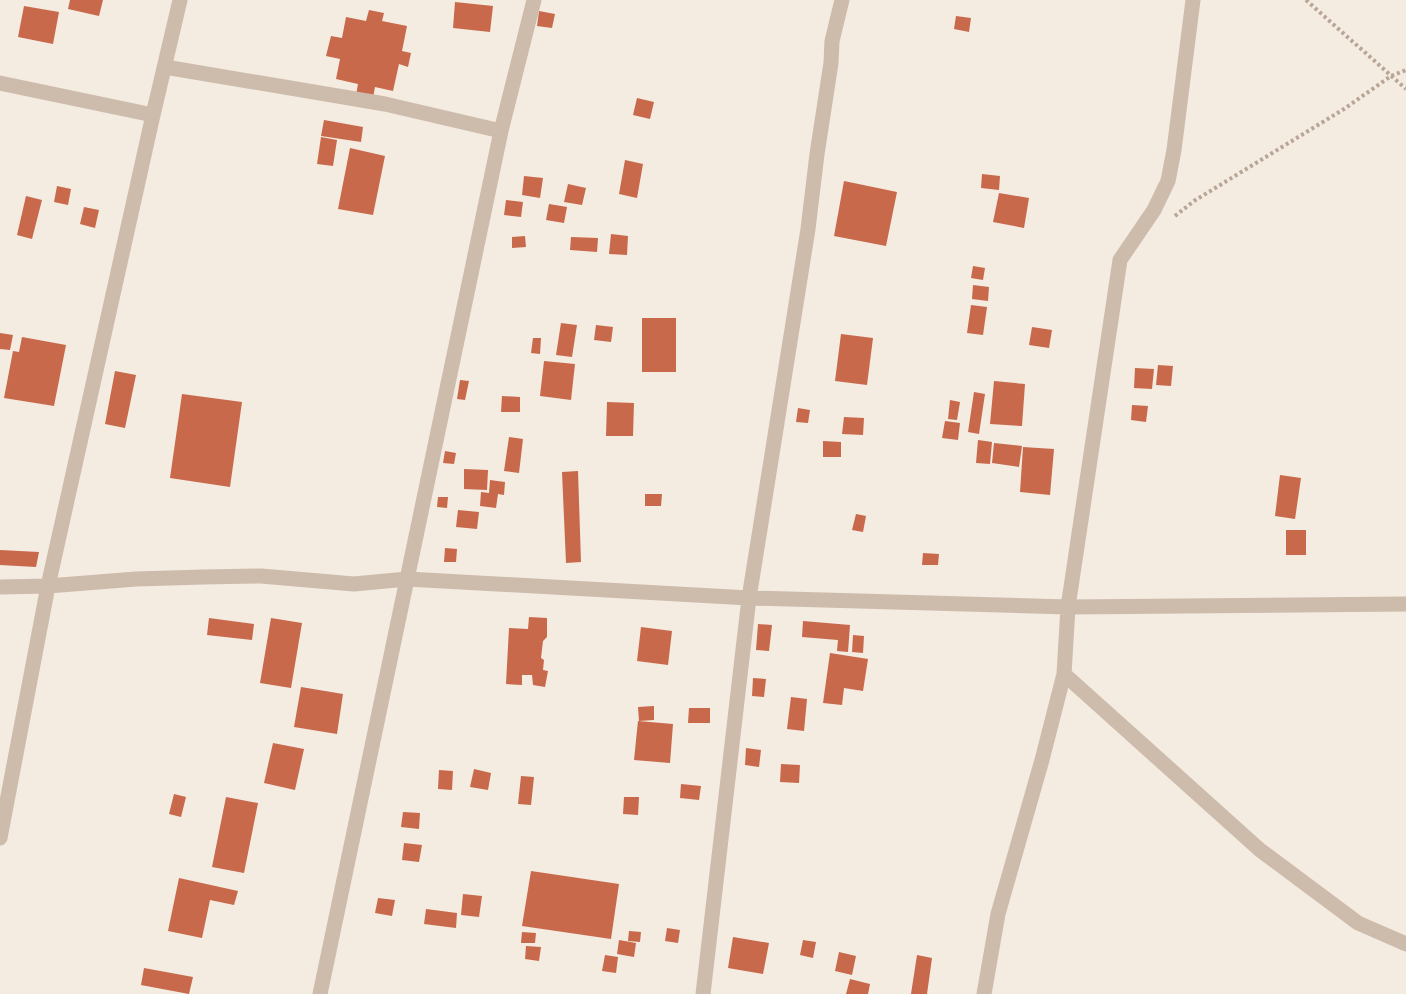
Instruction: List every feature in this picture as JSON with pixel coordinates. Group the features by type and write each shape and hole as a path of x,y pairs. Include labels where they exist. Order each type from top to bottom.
{"street":[{"path":"0,838 48,586 180,0"},
{"path":"320,994 501,131 534,0"},
{"path":"703,994 749,598 808,229 832,41 842,0"},
{"path":"984,994 998,914 1064,674 1068,607 1120,260 1154,210 1168,181 1193,0"},
{"path":"165,67 385,105 501,131"},
{"path":"0,83 153,115"},
{"path":"0,587 48,586 136,579 261,576 354,584 407,579 749,598 1068,607 1406,604"},
{"path":"1064,674 1260,850 1358,923 1406,944"}],"path":[{"path":"1306,0 1406,89"},
{"path":"1166,223 1194,201 1344,110 1391,76 1406,70"}],"building":[{"path":"70,0 103,0 99,16 68,9"},
{"path":"455,2 493,6 490,32 453,28"},
{"path":"24,6 59,12 53,44 18,37"},
{"path":"369,10 384,13 382,21 407,26 402,51 411,53 408,67 399,64 393,91 375,87 373,98 356,95 358,84 336,79 340,59 326,56 331,36 342,38 346,17 366,21"},
{"path":"539,11 555,14 552,28 537,26"},
{"path":"956,16 971,18 969,32 954,29"},
{"path":"637,98 654,102 650,119 633,115"},
{"path":"324,120 363,127 361,142 321,136"},
{"path":"321,137 337,140 333,166 317,164"},
{"path":"350,148 385,156 373,215 338,209"},
{"path":"625,160 643,164 637,198 619,194"},
{"path":"982,174 1000,176 999,190 981,188"},
{"path":"524,176 543,178 540,198 522,195"},
{"path":"844,181 897,192 886,246 834,236"},
{"path":"568,184 586,188 582,205 564,202"},
{"path":"57,186 71,189 68,205 54,202"},
{"path":"999,193 1029,198 1024,228 993,222"},
{"path":"26,196 42,200 32,239 17,235"},
{"path":"506,200 523,202 521,217 504,215"},
{"path":"549,204 567,207 564,223 546,220"},
{"path":"84,207 99,210 95,228 80,224"},
{"path":"611,234 628,236 627,255 609,254"},
{"path":"525,236 526,247 512,248 512,237"},
{"path":"571,237 598,238 597,252 570,250"},
{"path":"973,266 985,268 983,280 971,278"},
{"path":"973,285 989,287 988,301 972,299"},
{"path":"971,305 987,307 983,335 967,333"},
{"path":"642,318 676,318 676,372 642,372"},
{"path":"561,323 577,325 572,357 556,355"},
{"path":"596,325 613,327 611,342 594,340"},
{"path":"1032,327 1052,330 1049,348 1029,345"},
{"path":"0,333 13,335 10,350 0,349"},
{"path":"841,334 873,338 867,385 835,381"},
{"path":"22,337 66,345 54,406 4,398 13,351 19,352"},
{"path":"533,338 541,338 540,354 531,353"},
{"path":"544,361 575,364 571,400 540,396"},
{"path":"1158,365 1173,366 1171,386 1156,385"},
{"path":"1135,368 1154,369 1152,389 1134,388"},
{"path":"115,371 136,375 125,428 105,424"},
{"path":"460,380 469,381 465,400 457,399"},
{"path":"994,381 1025,384 1022,426 990,424"},
{"path":"974,392 985,394 979,434 968,432"},
{"path":"182,394 242,402 230,487 170,478"},
{"path":"502,396 520,397 520,412 501,412"},
{"path":"950,400 960,402 957,420 948,419"},
{"path":"607,402 634,403 633,436 606,436"},
{"path":"1132,405 1148,406 1146,422 1131,420"},
{"path":"798,408 810,410 808,423 796,422"},
{"path":"844,417 864,418 863,435 842,434"},
{"path":"945,421 960,423 958,440 942,438"},
{"path":"509,437 523,439 519,473 504,471"},
{"path":"978,440 992,442 990,464 976,463"},
{"path":"823,441 841,442 841,457 823,457"},
{"path":"994,443 1022,446 1019,467 992,463"},
{"path":"1023,447 1054,449 1050,495 1020,492"},
{"path":"445,451 456,453 454,464 443,463"},
{"path":"464,469 488,470 487,490 464,489"},
{"path":"578,471 581,562 566,563 562,472"},
{"path":"1280,475 1301,478 1295,519 1275,516"},
{"path":"490,480 505,482 504,495 498,494 496,508 480,506 481,492 489,493"},
{"path":"645,494 662,494 661,506 645,506"},
{"path":"438,497 448,497 447,508 437,507"},
{"path":"458,510 479,512 477,529 456,527"},
{"path":"856,514 866,516 863,532 852,530"},
{"path":"1286,530 1306,530 1306,555 1286,555"},
{"path":"445,548 457,549 456,562 444,562"},
{"path":"0,550 39,552 36,567 0,565"},
{"path":"923,553 939,554 938,565 922,565"},
{"path":"529,617 547,618 547,637 543,641 541,658 544,660 543,670 548,671 545,687 533,685 532,675 522,675 522,685 506,684 509,628 528,629"},
{"path":"209,618 254,624 252,640 207,635"},
{"path":"271,618 302,623 291,688 260,683"},
{"path":"803,621 850,625 848,652 837,651 838,640 802,637"},
{"path":"758,624 772,625 769,651 756,650"},
{"path":"641,627 672,631 668,665 637,661"},
{"path":"853,635 864,636 863,653 852,652"},
{"path":"830,653 868,659 863,691 844,688 842,705 823,703"},
{"path":"753,678 766,679 764,697 752,696"},
{"path":"301,687 343,694 337,734 294,727"},
{"path":"791,697 807,699 804,731 787,729"},
{"path":"654,706 654,720 639,721 638,707"},
{"path":"689,708 710,708 710,723 688,723"},
{"path":"638,721 673,724 670,763 634,760"},
{"path":"273,743 304,749 295,790 264,783"},
{"path":"746,748 761,750 759,767 745,765"},
{"path":"781,764 800,765 799,783 780,782"},
{"path":"474,769 491,773 488,790 470,787"},
{"path":"439,770 453,771 452,790 438,789"},
{"path":"521,776 534,777 531,805 518,804"},
{"path":"681,784 701,786 699,800 680,798"},
{"path":"174,794 186,797 181,817 169,814"},
{"path":"226,797 258,803 244,873 212,867"},
{"path":"624,797 639,797 638,815 623,814"},
{"path":"403,812 420,813 419,829 401,827"},
{"path":"404,843 422,845 419,862 402,860"},
{"path":"531,871 619,884 611,939 522,926"},
{"path":"179,878 238,891 234,905 210,900 202,938 168,931"},
{"path":"463,894 482,896 479,917 461,915"},
{"path":"378,898 395,900 392,916 375,913"},
{"path":"426,909 457,913 456,928 424,924"},
{"path":"667,928 680,930 678,943 665,941"},
{"path":"629,931 641,932 640,942 628,941"},
{"path":"522,932 536,933 535,943 521,943"},
{"path":"733,937 769,943 763,974 728,968"},
{"path":"619,940 636,943 634,957 617,954"},
{"path":"803,940 816,942 813,958 800,955"},
{"path":"526,946 541,947 539,961 525,959"},
{"path":"839,952 856,956 852,975 835,971"},
{"path":"605,955 618,957 616,973 602,971"},
{"path":"917,955 932,958 927,994 911,994"},
{"path":"144,968 193,977 189,994 141,985"},
{"path":"850,979 870,984 868,994 846,994"}]}
